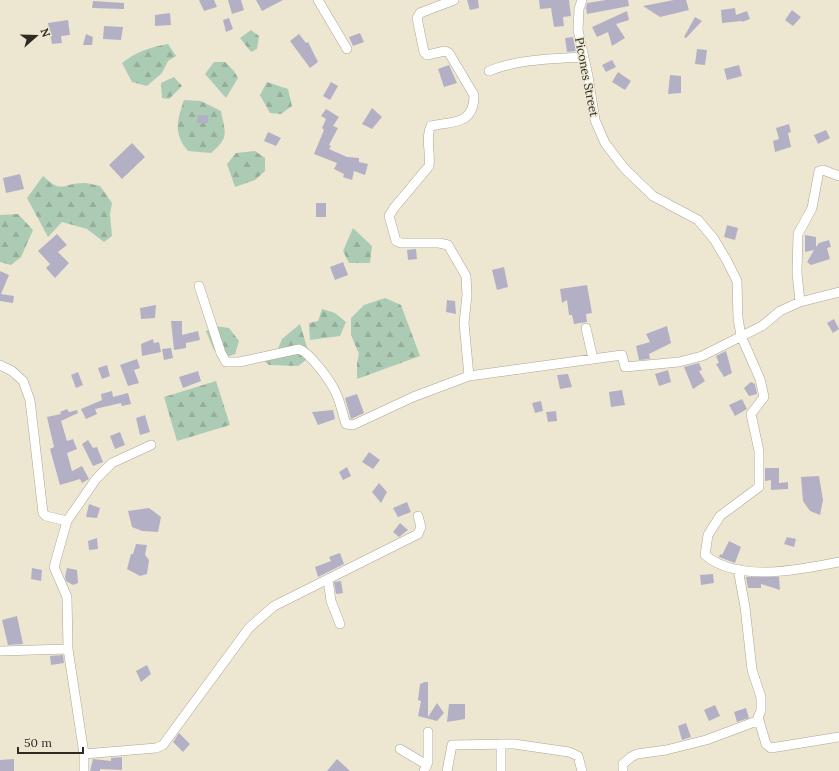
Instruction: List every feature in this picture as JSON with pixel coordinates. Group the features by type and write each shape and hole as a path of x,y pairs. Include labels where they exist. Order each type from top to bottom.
{"street":[{"path":"318,0 347,50"},
{"path":"454,0 420,13 417,18 424,52 427,56 445,51 450,53 474,95 474,103 466,118 461,122 431,126 427,133 430,156 429,166 389,216 396,241 401,243 439,243 448,245 466,276 467,295 464,323 469,376"},
{"name":"Picones Street","path":"582,0 579,9 578,30 595,120 605,143 624,168 653,196 698,220 714,239 737,281 738,318 741,336 760,379 764,397 751,414 759,451 759,487 720,516 708,535 705,555 714,563 738,569"},
{"path":"489,71 503,65 520,62 583,57"},
{"path":"800,302 797,273 798,234 812,208 819,171 823,170 839,176"},
{"path":"199,286 221,353 226,362 239,362 299,349 302,350 316,363 334,389 346,424 353,425 413,397 469,376 622,355 625,367 679,362 702,356 762,326 780,311 800,302 839,292"},
{"path":"586,328 593,359"},
{"path":"0,366 12,371 23,381 30,400 43,513 67,522"},
{"path":"84,771 84,754 68,648 67,597 54,567 67,522 96,479 112,463 151,445"},
{"path":"84,754 156,748 163,745 250,628 274,606 418,534 421,527 418,516"},
{"path":"623,771 623,764 631,757 706,740 757,721 762,697 752,670 745,607 738,569 793,571 839,562"},
{"path":"328,580 331,602 340,624"},
{"path":"0,651 68,648"},
{"path":"758,717 766,744 771,748 839,737"},
{"path":"400,749 425,768 428,762 428,732"},
{"path":"501,744 501,771"},
{"path":"447,771 452,745 501,744 569,752 578,756 582,771"}],"green space":[{"path":"251,30 259,36 257,49 251,52 240,38"},
{"path":"168,44 176,56 168,61 162,73 147,86 132,82 122,63 144,50"},
{"path":"214,62 225,62 234,71 238,78 226,98 205,74"},
{"path":"174,77 182,86 169,99 162,98 161,83"},
{"path":"267,82 288,89 292,106 281,114 270,113 260,95"},
{"path":"184,100 201,101 221,111 225,134 221,143 211,153 188,151 183,145 178,132 178,121"},
{"path":"255,151 265,158 265,171 255,180 235,187 227,164 236,153"},
{"path":"43,176 59,187 77,183 100,186 112,203 110,214 112,236 104,242 87,229 62,222 48,237 27,198"},
{"path":"18,214 33,230 21,257 11,265 0,262 0,215"},
{"path":"353,228 372,246 370,263 349,263 343,251"},
{"path":"385,298 401,305 420,356 357,379 357,363 359,354 351,335 351,318 364,305"},
{"path":"322,309 335,313 346,322 340,336 310,340 309,323 318,321"},
{"path":"300,324 310,357 298,366 269,365 259,357 277,351 282,339"},
{"path":"215,326 229,328 239,341 235,354 221,359 213,348 206,331"},
{"path":"216,381 230,425 177,441 164,397"}],"building":[{"path":"199,0 214,0 217,7 204,11"},
{"path":"228,0 241,0 244,10 232,14"},
{"path":"256,0 283,0 262,11"},
{"path":"467,0 478,0 479,8 470,10"},
{"path":"539,0 569,0 571,16 563,17 564,26 554,27 551,8 540,9"},
{"path":"606,0 628,0 629,6 587,14 587,3"},
{"path":"674,0 686,0 689,10 660,17 643,6"},
{"path":"93,1 124,3 124,9 92,8"},
{"path":"735,8 736,15 747,11 750,19 742,22 722,23 721,10"},
{"path":"792,10 801,17 793,26 785,20"},
{"path":"627,11 629,20 616,24 625,38 612,46 608,32 597,37 592,27"},
{"path":"170,13 171,25 155,26 155,15"},
{"path":"695,17 702,21 686,38 684,37"},
{"path":"229,18 233,29 226,32 223,20"},
{"path":"68,20 70,35 61,36 62,43 52,44 48,23"},
{"path":"104,26 123,27 121,40 103,39"},
{"path":"360,33 364,42 353,46 349,37"},
{"path":"86,34 93,37 92,45 83,45"},
{"path":"299,34 306,43 308,42 318,62 310,68 290,41"},
{"path":"573,37 576,51 567,52 565,38"},
{"path":"697,49 707,50 705,65 695,64"},
{"path":"612,60 616,67 606,72 602,65"},
{"path":"449,65 457,83 444,87 438,69"},
{"path":"739,65 742,76 727,80 724,69"},
{"path":"618,72 631,81 625,90 612,82"},
{"path":"670,75 681,76 681,93 668,94"},
{"path":"331,82 338,86 330,100 323,96"},
{"path":"372,108 382,117 372,129 362,124"},
{"path":"326,109 339,117 333,126 338,128 329,145 331,146 329,149 347,157 359,158 359,162 368,164 365,175 354,171 352,180 343,177 344,174 334,169 337,163 314,154 324,130 322,128 326,119 321,116"},
{"path":"198,115 208,115 208,123 197,123"},
{"path":"789,124 791,132 788,133 791,147 775,152 773,141 779,139 776,128"},
{"path":"826,130 830,138 818,144 814,135"},
{"path":"268,132 281,138 276,146 264,141"},
{"path":"132,143 145,157 122,179 109,165"},
{"path":"20,174 24,189 6,193 3,178"},
{"path":"316,203 326,203 326,217 316,217"},
{"path":"727,225 738,228 735,240 724,237"},
{"path":"57,234 67,245 58,252 69,263 55,278 46,268 50,264 38,251"},
{"path":"805,235 816,237 816,247 819,243 829,240 831,247 827,248 830,259 811,265 807,262 814,250 805,252"},
{"path":"416,249 417,259 408,260 407,250"},
{"path":"343,262 348,275 335,280 330,267"},
{"path":"504,267 508,287 497,290 492,270"},
{"path":"0,271 9,275 1,294 14,296 13,303 0,301"},
{"path":"587,285 592,313 586,314 587,322 574,324 572,315 569,315 567,300 562,303 560,289"},
{"path":"447,300 455,301 456,314 446,312"},
{"path":"156,305 155,318 141,319 140,308"},
{"path":"834,319 839,329 833,333 827,323"},
{"path":"171,321 182,321 182,335 198,331 200,340 186,343 186,348 174,350"},
{"path":"667,326 671,343 649,354 650,359 639,360 636,346 650,342 646,334"},
{"path":"153,339 154,343 159,342 161,352 142,356 141,344"},
{"path":"171,348 173,358 164,360 162,349"},
{"path":"726,351 732,373 724,377 716,364 719,363 716,356"},
{"path":"137,359 140,368 134,370 139,383 128,386 120,365"},
{"path":"699,363 702,370 699,371 705,381 693,389 684,367"},
{"path":"107,365 110,376 102,379 98,368"},
{"path":"668,370 671,382 659,386 655,374"},
{"path":"198,371 201,381 183,388 179,377"},
{"path":"78,372 83,385 76,388 71,375"},
{"path":"568,374 572,387 560,389 557,375"},
{"path":"751,382 755,384 757,394 749,396 744,388"},
{"path":"622,390 625,405 611,407 609,392"},
{"path":"112,391 113,397 128,393 131,404 122,406 121,403 95,409 97,414 86,419 81,409 102,400 101,394"},
{"path":"357,394 364,413 351,419 345,398"},
{"path":"742,399 747,409 735,416 729,405"},
{"path":"541,401 543,411 535,413 532,403"},
{"path":"67,409 69,412 77,410 78,413 61,421 67,441 73,439 77,449 67,453 72,471 82,466 89,479 82,483 80,479 60,485 50,449 54,447 47,417 61,414 60,412"},
{"path":"333,410 335,419 318,425 312,412"},
{"path":"556,411 557,421 548,422 546,412"},
{"path":"145,415 150,432 140,435 136,418"},
{"path":"120,432 125,445 115,449 110,436"},
{"path":"88,440 93,448 97,447 103,462 93,466 82,444"},
{"path":"369,452 380,460 373,469 362,462"},
{"path":"347,467 351,476 343,480 339,472"},
{"path":"765,468 779,468 779,483 788,482 788,489 771,490 771,480 765,481"},
{"path":"819,476 823,500 820,515 810,511 803,501 801,477"},
{"path":"379,483 387,492 381,503 372,492"},
{"path":"407,502 411,512 398,517 393,508"},
{"path":"89,504 100,508 97,518 86,517"},
{"path":"149,508 161,517 158,532 142,531 132,527 128,511"},
{"path":"400,523 408,530 399,537 393,532"},
{"path":"787,537 796,539 794,547 784,544"},
{"path":"97,538 98,549 89,550 88,541"},
{"path":"729,541 741,547 735,563 719,557 720,554 722,555"},
{"path":"136,544 147,545 145,555 149,560 147,574 140,576 127,569 131,554 133,554"},
{"path":"340,553 344,564 318,577 315,567 331,561 329,557"},
{"path":"32,568 42,570 41,581 31,579"},
{"path":"67,568 77,570 78,583 73,585 66,581 65,577"},
{"path":"713,574 714,583 701,585 700,575"},
{"path":"746,577 779,577 780,590 761,584 761,588 748,588"},
{"path":"341,581 343,593 336,594 334,582"},
{"path":"17,616 23,644 8,645 2,620"},
{"path":"63,655 64,663 51,665 50,656"},
{"path":"147,665 151,674 141,682 136,671"},
{"path":"428,682 428,717 437,703 444,713 437,721 418,716 421,701 418,700 420,684"},
{"path":"449,704 465,704 465,719 447,722"},
{"path":"715,705 720,716 709,721 704,710"},
{"path":"746,708 749,718 737,722 734,712"},
{"path":"686,723 691,737 682,740 678,726"},
{"path":"179,733 190,744 183,752 173,742"},
{"path":"122,757 122,770 100,769 100,771 90,771 93,759 111,761 111,758"},
{"path":"14,759 14,771 0,771 0,760"},
{"path":"337,759 350,771 327,771"}]}
